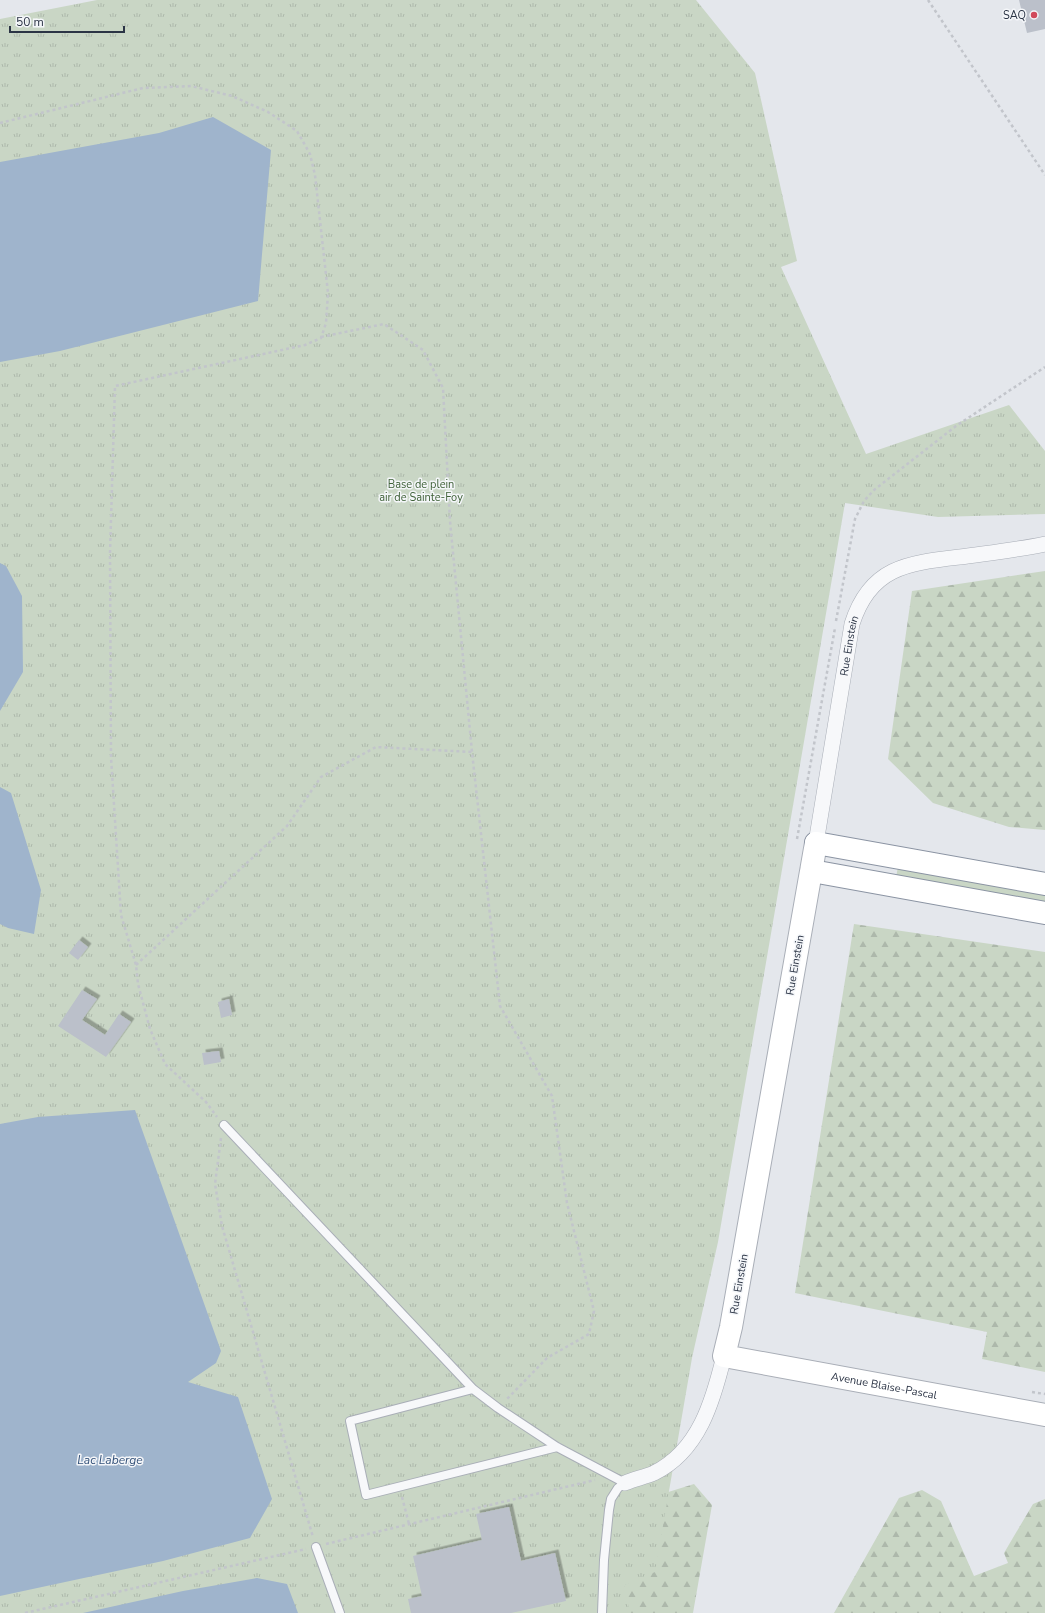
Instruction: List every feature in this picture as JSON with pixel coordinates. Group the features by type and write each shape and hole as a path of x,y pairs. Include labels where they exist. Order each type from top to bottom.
{"main road":[{"name":"Rue Einstein","path":"724,1356 731,1327 816,843"},
{"path":"816,843 1045,884"},
{"path":"812,871 1045,913"},
{"name":"Avenue Blaise-Pascal","path":"724,1356 1045,1415"}],"street":[{"name":"Rue Einstein","path":"816,843 851,629 858,606 863,597 884,578 901,567 910,564 1045,544"},
{"name":"Rue Einstein","path":"625,1483 654,1473 672,1461 686,1448 702,1423 710,1406 724,1356"}],"lane":[{"path":"224,1125 473,1389 498,1408 557,1447 625,1483 618,1488 611,1499 604,1560 602,1613"},
{"path":"473,1389 350,1421 366,1495 557,1447"},
{"path":"316,1547 340,1613"}],"path":[{"path":"928,0 1045,175"},
{"path":"0,123 143,88 191,86 232,96 268,112 297,131 310,154 315,175 328,293 326,323 321,338"},
{"path":"316,1547 222,1226 215,1184 224,1125 206,1102 165,1064 150,1029 138,984 136,965 120,915 112,757 110,553 115,386 306,345 321,338 384,324 424,350 443,388 450,520 472,752 500,1006 552,1096 567,1203 594,1311 589,1334 547,1358 498,1408"},
{"path":"136,965 287,826 321,777 376,747 472,752"},
{"path":"25,1613 316,1547 594,1480 625,1483"},
{"path":"400,1486 409,1524"}],"green space":[{"name":"Base de plein air de Sainte-Foy","path":"97,0 696,0 755,73 797,261 781,267 866,454 1009,405 1045,451 1045,514 938,517 845,503 718,1242 692,1358 655,1572 624,1585 630,1613 0,1613 0,19"},
{"path":"1045,571 1045,830 1009,827 933,803 888,759 912,591"},
{"path":"898,867 1045,894 1045,902 896,877"},
{"path":"854,924 1045,952 1045,1372 982,1359 987,1332 795,1293"},
{"path":"694,1484 712,1505 693,1613 621,1613 633,1503"},
{"path":"922,1490 941,1501 974,1576 1008,1563 1004,1553 1033,1504 1045,1499 1045,1613 834,1613 899,1498"}],"water":[{"path":"213,117 271,150 258,301 60,351 0,362 0,162 159,133"},
{"path":"0,563 6,566 22,596 23,672 0,711"},
{"path":"0,787 11,793 41,890 34,934 8,928 0,924"},
{"name":"Lac Laberge","path":"135,1110 221,1351 216,1363 188,1382 238,1397 272,1499 250,1538 163,1561 0,1596 0,1124 38,1117"},
{"path":"257,1578 287,1584 298,1613 83,1613 183,1591"}],"building":[{"name":"SAQ","path":"1019,0 1045,0 1045,29 1027,33"},
{"path":"79,940 88,947 78,960 69,953"},
{"path":"82,990 97,999 82,1020 105,1035 119,1014 131,1022 106,1057 58,1026"},
{"path":"229,999 232,1015 221,1018 218,1002"},
{"path":"219,1051 221,1062 204,1065 202,1053"},
{"path":"509,1507 521,1561 555,1553 566,1601 511,1613 411,1613 408,1599 422,1596 413,1556 482,1540 476,1514"}],"place":[{"name":"SAQ","path":"1034,15"}]}
